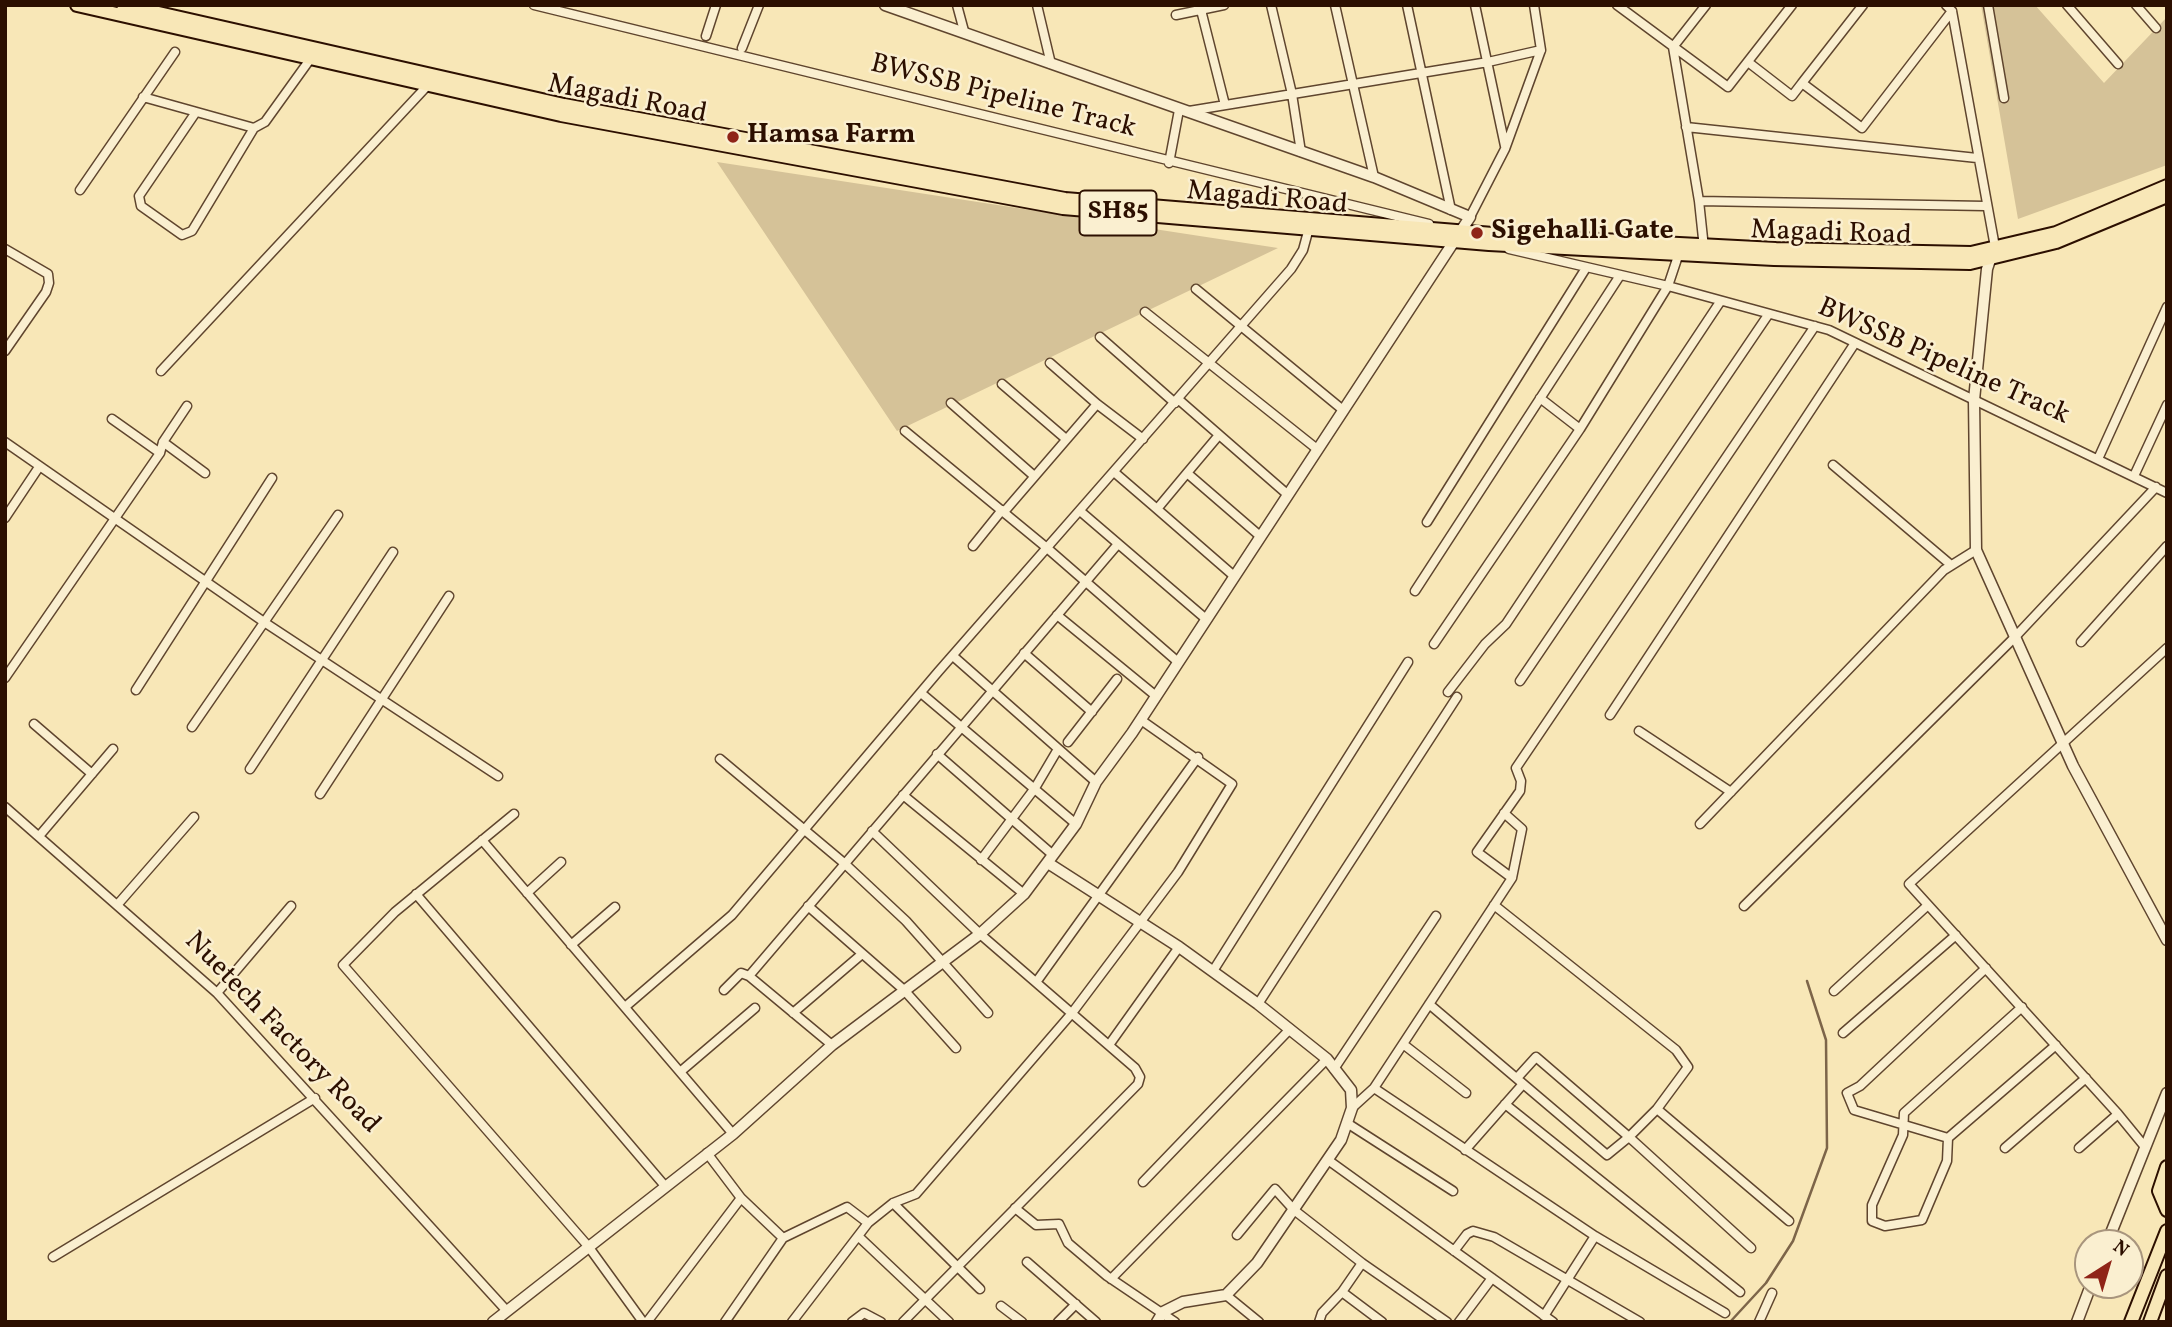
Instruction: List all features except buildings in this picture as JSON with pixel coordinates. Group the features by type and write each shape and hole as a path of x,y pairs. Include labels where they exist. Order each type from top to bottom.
{"main road":[{"name":"Magadi Road","path":"77,5 561,115 1063,208 1309,228 1680,249"},
{"name":"Magadi Road","path":"124,5 564,105 1065,199 1460,236 1489,244 1704,250 1993,252 2056,242 2167,196"},
{"name":"Magadi Road","path":"1993,252 2056,233 2167,186"},
{"path":"2167,1167 2159,1191 2167,1210"},
{"path":"2131,1322 2167,1231"},
{"path":"2150,1322 2167,1276"}],"street":[{"name":"BWSSB Pipeline Track","path":"534,5 1460,236"},
{"path":"706,36 716,5"},
{"path":"742,48 759,5"},
{"path":"885,5 1374,177 1470,217"},
{"path":"957,5 964,31"},
{"path":"1037,5 1051,64"},
{"path":"1176,15 1224,5"},
{"path":"1271,5 1292,94 1301,152"},
{"path":"1335,5 1374,177"},
{"path":"1407,5 1451,210"},
{"path":"1475,5 1505,149"},
{"path":"493,1322 733,1134 832,1045 981,934 1024,894 1076,824 1096,782 1141,720 1287,494 1460,236 1505,149 1541,50 1534,5"},
{"path":"1618,5 1728,87 1792,5"},
{"path":"1704,250 1699,201 1673,47 1706,5"},
{"path":"1748,62 1792,96 1863,5"},
{"path":"1988,5 2004,98"},
{"path":"2067,5 2118,64"},
{"path":"2136,5 2156,28"},
{"path":"1802,83 1862,128 1949,8"},
{"path":"1949,8 1993,252 1987,269 1974,400 1976,550 2064,739 2073,765 2167,940"},
{"path":"1201,10 1225,105"},
{"path":"1182,111 1488,62 1541,50"},
{"path":"80,190 175,52"},
{"path":"196,113 139,196 141,206 183,235 192,231 254,128 265,122 312,58"},
{"path":"161,371 428,85"},
{"path":"143,97 254,128"},
{"path":"1169,163 1182,111"},
{"path":"1686,127 1977,158"},
{"path":"1699,201 1985,206"},
{"path":"625,1007 732,915 803,829 1292,269 1303,250 1309,228"},
{"name":"BWSSB Pipeline Track","path":"1489,244 1668,286 1815,326 2167,493"},
{"path":"5,249 48,274 49,283 46,292 5,351"},
{"path":"1434,644 1580,429 1668,286 1680,249"},
{"path":"1427,522 1586,268"},
{"path":"1415,591 1619,276"},
{"path":"1196,289 1343,410"},
{"path":"1448,692 1485,644 1506,624 1720,302"},
{"path":"2098,459 2167,307"},
{"path":"1145,312 1317,449"},
{"path":"1520,681 1768,314"},
{"path":"1513,877 1477,852 1520,791 1521,781 1516,768 1815,326"},
{"path":"1100,337 1287,494"},
{"path":"1611,715 1855,343"},
{"path":"1050,363 1143,439"},
{"path":"1002,384 1066,439"},
{"path":"1540,398 1580,429"},
{"path":"951,403 1033,475"},
{"path":"973,546 1097,404"},
{"path":"5,678 160,453 163,442 187,405"},
{"path":"2134,476 2167,405"},
{"path":"112,419 160,453"},
{"path":"905,431 1086,581 1178,663"},
{"path":"1157,509 1219,435"},
{"path":"5,442 264,622 498,776"},
{"path":"163,442 205,473"},
{"path":"1833,465 1951,565"},
{"path":"5,518 39,467"},
{"path":"1114,472 1234,576"},
{"path":"1187,473 1260,536"},
{"path":"136,690 272,478"},
{"path":"1744,906 2015,637 2156,487"},
{"path":"1080,511 1206,619"},
{"path":"192,727 338,514"},
{"path":"748,976 1118,544"},
{"path":"2081,642 2167,546"},
{"path":"1700,824 1951,565 1976,550"},
{"path":"250,769 393,552"},
{"path":"320,794 449,596"},
{"path":"1057,615 1156,696"},
{"path":"2145,1147 2086,1078 1909,884 2064,739 2167,648"},
{"path":"1024,653 1092,712"},
{"path":"953,656 993,688 1096,782"},
{"path":"1213,971 1408,662"},
{"path":"1068,742 1117,679"},
{"path":"921,693 1076,824"},
{"path":"1258,1004 1457,698"},
{"path":"792,1322 868,1223 893,1203 916,1194 1072,1013 1141,922 1233,786 1229,779 1141,720"},
{"path":"34,724 92,774"},
{"path":"1639,731 1731,792"},
{"path":"40,835 113,749"},
{"path":"981,860 1035,788 1058,749"},
{"path":"937,754 1012,817 1051,859 1258,1004 1326,1059 1351,1090 1352,1108 1341,1140 1257,1263 1226,1295 1183,1302 1160,1317"},
{"path":"1037,981 1101,896 1198,757"},
{"path":"720,759 844,863 944,960 988,1013"},
{"path":"903,795 1024,894"},
{"name":"Nuetech Factory Road","path":"5,807 217,993 506,1310"},
{"path":"1352,1108 1374,1088 1513,877 1522,829 1504,813"},
{"path":"513,814 416,894 342,965 588,1247 645,1322 741,1198"},
{"path":"118,904 194,817"},
{"path":"872,831 981,934 1135,1068 1140,1077 1138,1084 903,1322"},
{"path":"482,840 733,1134"},
{"path":"527,893 561,862"},
{"path":"416,894 665,1186"},
{"path":"1429,1004 1607,1155 1657,1109 1688,1068 1676,1050 1494,905"},
{"path":"1834,991 1928,905"},
{"path":"217,993 291,906"},
{"path":"808,906 904,990 956,1048"},
{"path":"571,945 615,907"},
{"path":"1335,1069 1436,916"},
{"path":"1843,1032 1956,935"},
{"path":"1109,1045 1180,947"},
{"path":"793,1013 862,954"},
{"path":"1948,1138 1854,1110 1847,1093 1860,1086 1986,968"},
{"path":"724,990 741,973 748,976 832,1045"},
{"path":"680,1072 755,1007"},
{"path":"2022,1007 1904,1114 1903,1135 1872,1205 1871,1217 1877,1224 1895,1225 1922,1220 1947,1161 1948,1138 2056,1045"},
{"path":"1143,1182 1290,1029"},
{"path":"1403,1044 1466,1093"},
{"path":"1465,1150 1505,1104 1536,1057 1751,1248"},
{"path":"1111,1279 1326,1059"},
{"path":"2005,1149 2086,1078"},
{"path":"1374,1088 1595,1236 1725,1314"},
{"path":"2113,1229 2167,1093"},
{"path":"53,1257 314,1098"},
{"path":"1505,1104 1740,1292"},
{"path":"1657,1109 1788,1221"},
{"path":"2158,1113 2167,1122"},
{"path":"2079,1148 2118,1114"},
{"path":"1347,1123 1452,1191"},
{"path":"707,1153 741,1198 783,1238"},
{"path":"1328,1160 1553,1322"},
{"path":"1237,1235 1275,1189 1294,1210 1362,1263 1447,1322"},
{"path":"893,1203 980,1289"},
{"path":"725,1322 783,1238 846,1207 868,1223"},
{"path":"1016,1208 1035,1225 1059,1224 1068,1243 1160,1317 1175,1322"},
{"path":"1454,1251 1467,1234 1473,1231 1494,1237 1640,1322"},
{"path":"858,1236 949,1322"},
{"path":"1544,1316 1595,1236"},
{"path":"1027,1262 1096,1322"},
{"path":"1320,1322 1322,1313 1342,1292 1362,1263"},
{"path":"1459,1322 1492,1278"},
{"path":"1342,1292 1382,1322"},
{"path":"1759,1322 1772,1293"},
{"path":"1226,1295 1259,1322"},
{"path":"2077,1322 2086,1299"},
{"path":"1058,1322 1076,1304"},
{"path":"1002,1306 1022,1322"},
{"path":"852,1322 864,1313 881,1322"}],"shaded area":[{"path":"1981,5 2035,5 2104,83 2167,17 2167,165 2018,219"},
{"path":"717,162 1278,248 897,431"}],"waterway":[{"path":"1730,1322 1766,1283 1793,1241 1827,1148 1826,1040 1807,981"}],"place":[{"name":"Hamsa Farm","path":"733,137"},
{"name":"Sigehalli Gate","path":"1477,233"}]}
